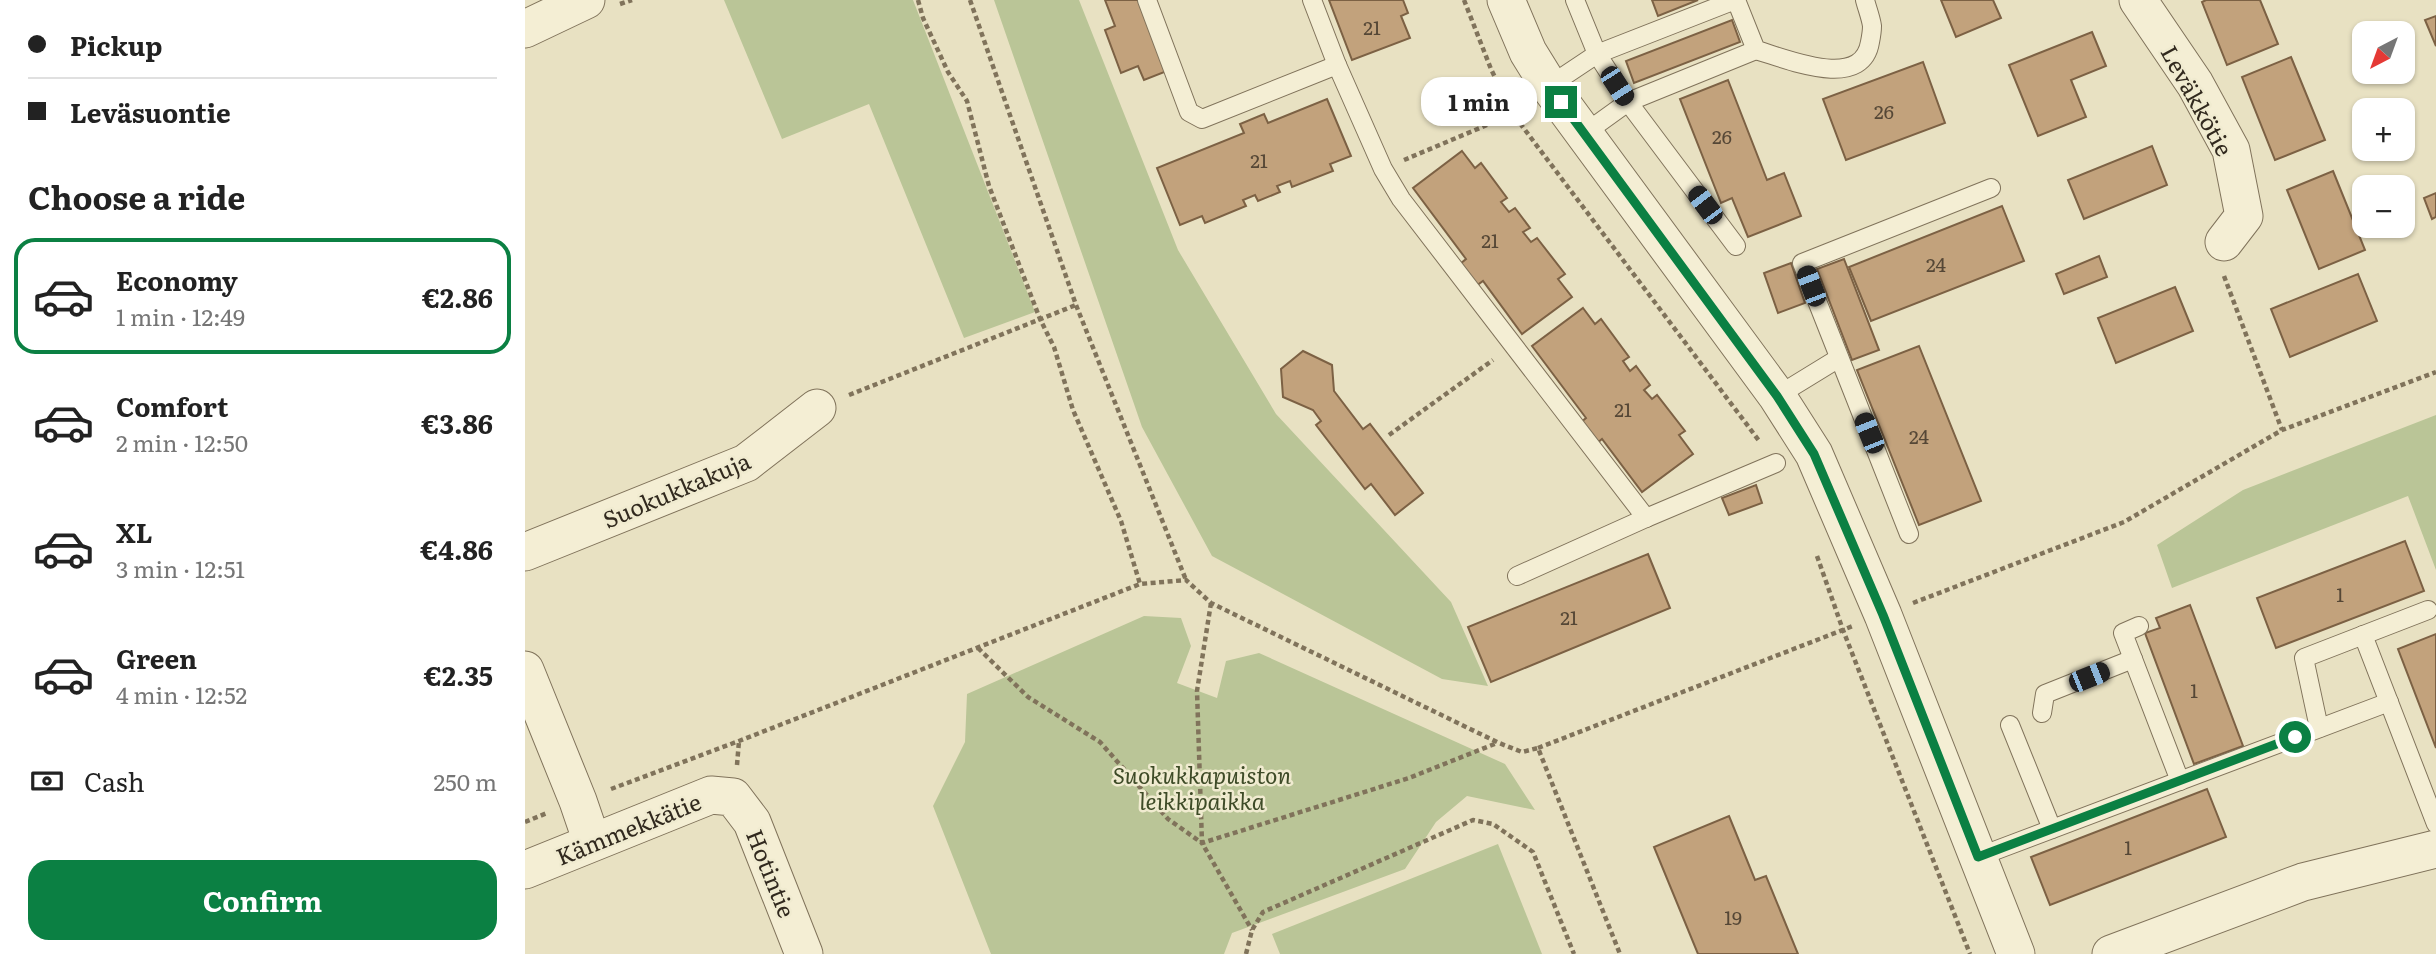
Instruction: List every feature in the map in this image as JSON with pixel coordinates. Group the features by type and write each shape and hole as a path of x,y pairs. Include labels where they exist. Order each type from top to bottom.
{"street":[{"path":"525,29 586,0"},
{"path":"1506,0 1528,52 1549,86 1777,396 1814,454 1883,615 2016,954"},
{"name":"Leväkkötie","path":"2138,0 2195,84 2231,150 2244,216 2224,242"},
{"name":"Suokukkakuja","path":"525,552 746,463 817,408"},
{"path":"525,670 592,842"},
{"name":"Kämmekkätie","path":"525,870 711,795 733,797"},
{"name":"Hotintie","path":"733,797 752,822 804,954"},
{"path":"2111,954 2303,882 2436,849"}],"lane":[{"path":"1147,0 1189,111 1202,119 1337,65"},
{"path":"1312,0 1337,65 1383,169 1401,199 1646,517"},
{"path":"1575,0 1597,54 1628,102 1736,246"},
{"path":"1549,86 1597,54 1736,0 1756,50"},
{"path":"1585,133 1628,102 1756,50 1825,69 1845,68 1860,62 1868,51 1872,27 1865,0"},
{"path":"1909,534 1802,263 1991,188"},
{"path":"1777,396 1839,358"},
{"path":"1517,576 1646,517 1776,463"},
{"path":"2319,729 2304,658 2428,610"},
{"path":"2139,626 2123,633 2181,781"},
{"path":"2363,635 2436,824"},
{"path":"2042,713 2045,694 2133,659"},
{"path":"1978,857 2389,702"},
{"path":"2010,725 2052,829"}],"path":[{"path":"918,0 923,18 948,72 967,101 989,186 1040,319 1054,347 1073,410 1121,521 1140,583"},
{"path":"970,0 1076,305 1186,580 1211,603 1522,752 2124,522 2282,430 2436,372"},
{"path":"1383,169 1513,114"},
{"path":"2224,242 2222,271 2282,430"},
{"path":"817,408 1076,305"},
{"path":"1389,435 1514,345"},
{"path":"525,822 1140,583 1186,580"},
{"path":"1202,843 1198,691 1211,603"},
{"path":"978,648 1028,697 1100,742 1168,819 1202,843 1252,930"},
{"path":"1202,843 1409,778 1499,743"},
{"path":"1538,748 1620,954"},
{"path":"1246,954 1252,930 1263,912 1473,820 1493,824 1533,852 1574,954"}],"green space":[{"path":"724,0 913,0 1035,312 964,338 869,104 782,139"},
{"path":"994,0 1079,0 1178,250 1276,414 1451,602 1488,686 1442,679 1212,556 1142,427"},
{"path":"2436,415 2436,570 2408,496 2172,588 2157,545 2243,490"},
{"name":"Suokukkapuiston leikkipaikka","path":"1144,616 1181,618 1191,646 1177,683 1217,698 1226,661 1259,653 1505,764 1535,810 1467,796 1436,822 1405,869 1232,933 1224,954 991,954 933,806 965,742 967,694"},
{"path":"1498,844 1542,954 1280,954 1272,934"}],"building":[{"path":"1105,0 1140,0 1167,71 1144,80 1138,66 1121,73 1105,30 1115,26"},
{"path":"1329,0 1403,0 1408,13 1401,16 1410,38 1352,60"},
{"path":"1652,0 1698,0 1658,16"},
{"path":"1941,0 1993,0 2001,18 1956,37"},
{"path":"2260,0 2278,44 2227,65 2202,2"},
{"path":"2436,16 2436,46 2425,20"},
{"path":"1732,20 1740,42 1634,83 1626,61"},
{"path":"2092,32 2106,66 2071,80 2086,117 2038,136 2009,65"},
{"path":"2291,57 2325,140 2275,160 2242,77"},
{"path":"1923,62 1945,123 1846,160 1823,99"},
{"path":"1728,80 1767,180 1784,173 1801,216 1748,237 1732,198 1721,203 1680,99"},
{"path":"1327,99 1351,156 1330,164 1333,171 1292,187 1290,181 1277,186 1280,192 1258,201 1255,195 1243,200 1246,206 1205,223 1202,216 1180,225 1157,168 1244,133 1240,124 1264,114 1268,123"},
{"path":"2152,146 2167,185 2084,219 2068,180"},
{"path":"1462,151 1475,168 1481,163 1507,198 1501,202 1509,212 1515,208 1530,228 1523,232 1531,242 1537,238 1565,274 1558,279 1572,297 1522,334 1483,281 1476,286 1460,264 1466,259 1413,188"},
{"path":"2333,171 2352,218 2352,238 2360,238 2365,250 2319,269 2287,190"},
{"path":"2436,193 2436,217 2432,219 2424,198"},
{"path":"2002,206 2024,261 1871,321 1849,267"},
{"path":"2099,256 2107,277 2064,294 2056,274"},
{"path":"1844,259 1879,350 1852,360 1817,269"},
{"path":"1791,263 1805,303 1778,313 1764,273"},
{"path":"2358,274 2377,321 2290,357 2271,309"},
{"path":"2175,287 2193,331 2116,363 2098,318"},
{"path":"1583,308 1595,324 1601,319 1629,357 1623,361 1630,371 1636,366 1650,385 1644,390 1652,399 1657,395 1685,431 1679,435 1693,454 1642,492 1602,439 1596,444 1580,423 1586,418 1532,346"},
{"path":"1919,346 1981,501 1919,525 1857,370"},
{"path":"1303,351 1332,365 1334,391 1363,429 1370,424 1423,493 1395,515 1371,484 1365,489 1316,425 1321,421 1313,410 1283,397 1281,369"},
{"path":"1756,485 1762,503 1729,515 1722,498"},
{"path":"2405,541 2424,591 2276,648 2257,598"},
{"path":"1648,554 1670,608 1491,682 1468,627"},
{"path":"2190,605 2243,746 2194,764 2145,633 2160,628 2156,618"},
{"path":"2436,634 2436,748 2398,649"},
{"path":"2207,789 2226,837 2050,905 2031,857"},
{"path":"1729,816 1755,880 1766,876 1798,954 1698,954 1654,847"}],"route":[{"path":"1561,102 1777,396 1814,454 1883,615 1978,857 2295,737"}]}
